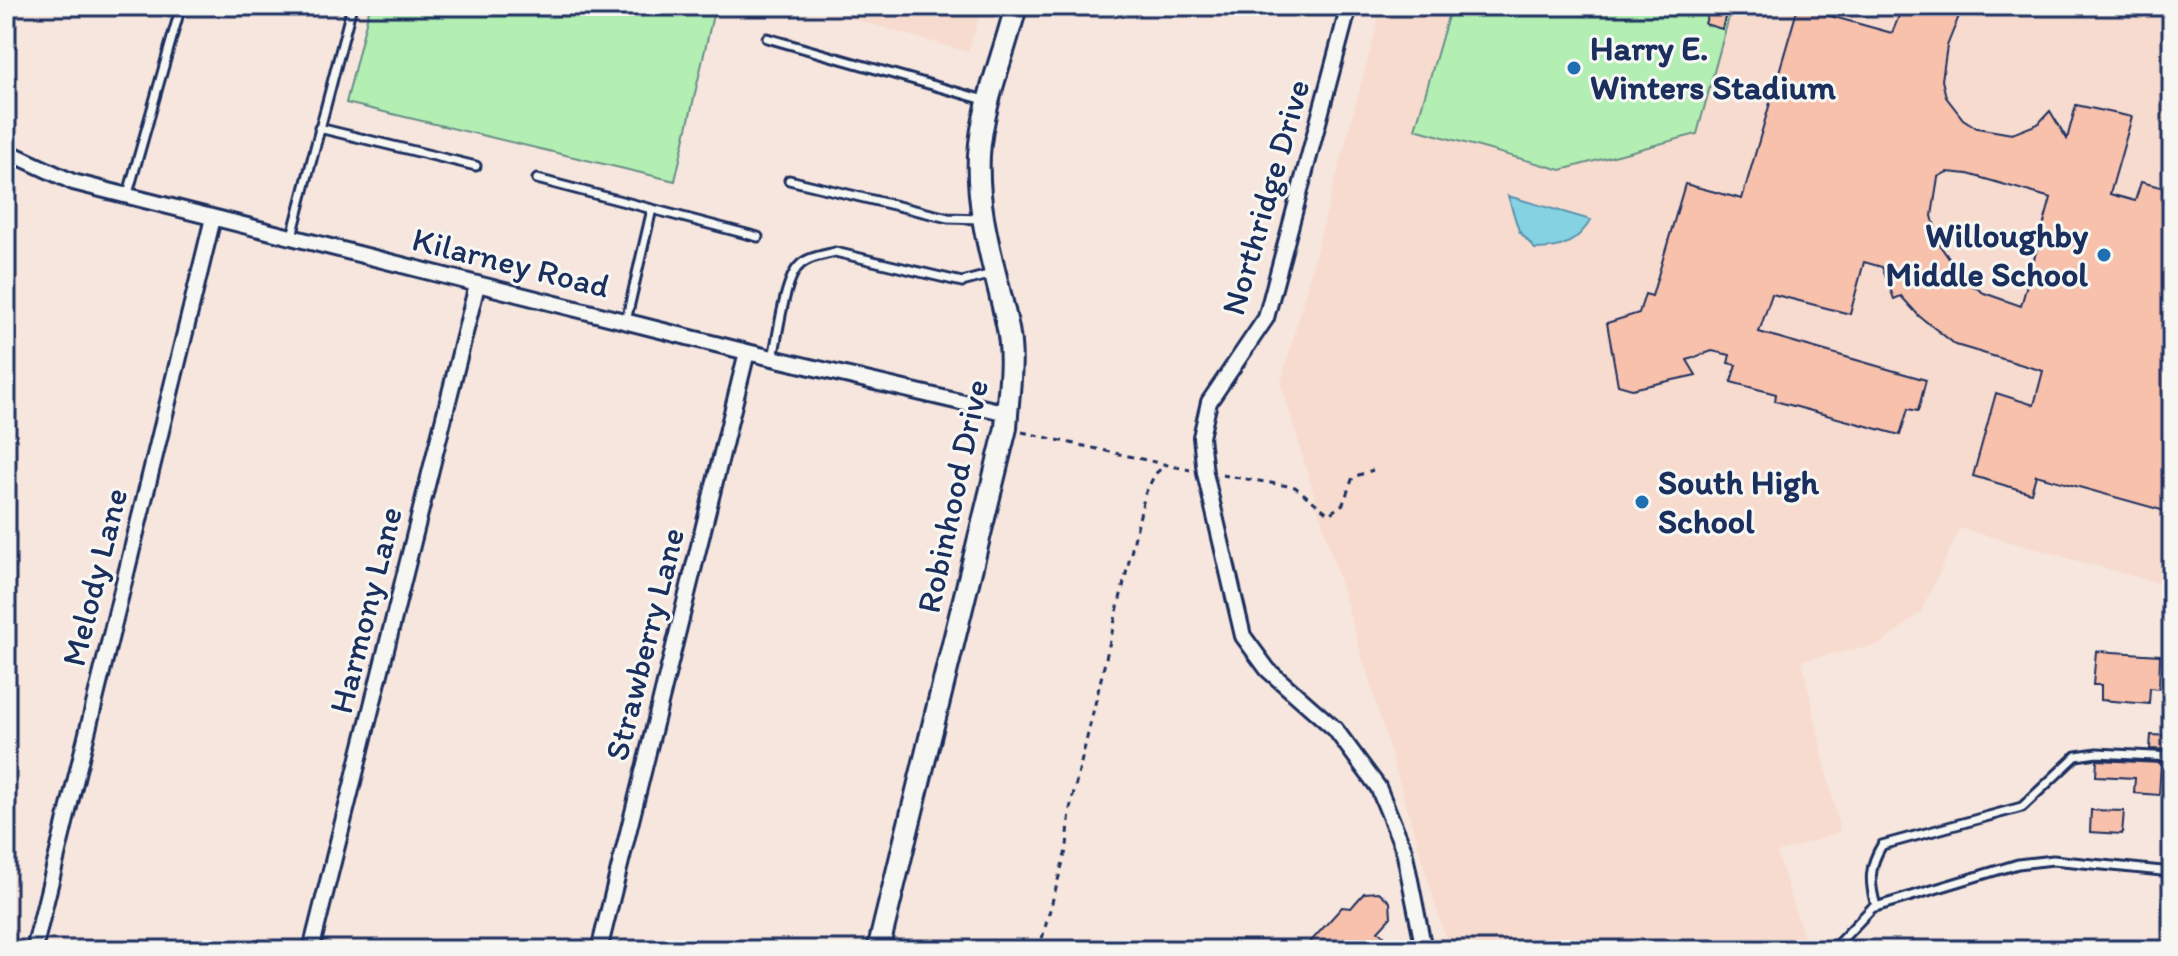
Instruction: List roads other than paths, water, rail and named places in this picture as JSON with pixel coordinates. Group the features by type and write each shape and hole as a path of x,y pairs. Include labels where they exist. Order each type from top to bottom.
{"street":[{"name":"Robinhood Drive","path":"878,950 1007,413 1012,370 1008,325 992,274 981,219 979,154 989,101 1016,6"},
{"name":"Northridge Drive","path":"1349,6 1266,318 1209,402 1201,437 1205,473 1243,636 1268,670 1335,729 1378,787 1404,850 1424,950"},
{"name":"Kilarney Road","path":"6,151 73,182 127,197 747,352 1007,413"},
{"name":"Melody Lane","path":"34,950 213,218"},
{"name":"Harmony Lane","path":"311,950 477,285"},
{"name":"Strawberry Lane","path":"599,950 747,352"}],"lane":[{"path":"127,197 181,6"},
{"path":"291,239 352,6"},
{"path":"767,38 989,101"},
{"path":"319,128 476,166"},
{"path":"537,179 758,237"},
{"path":"789,180 948,218 981,219"},
{"path":"626,321 652,209"},
{"path":"773,358 791,279 799,265 817,256 835,252 962,282 992,274"},
{"path":"1876,906 1870,875 1873,860 1882,845 2022,807 2076,756 2097,753 2172,757"},
{"path":"1832,950 1876,906 2018,864 2053,860 2172,872"}],"water":[{"path":"1508,196 1591,220 1568,243 1535,249 1519,231"}],"place":[{"name":"Harry E. Winters Stadium","path":"1574,68"},
{"name":"Willoughby Middle School","path":"2104,255"},
{"name":"South High School","path":"1642,502"}]}
